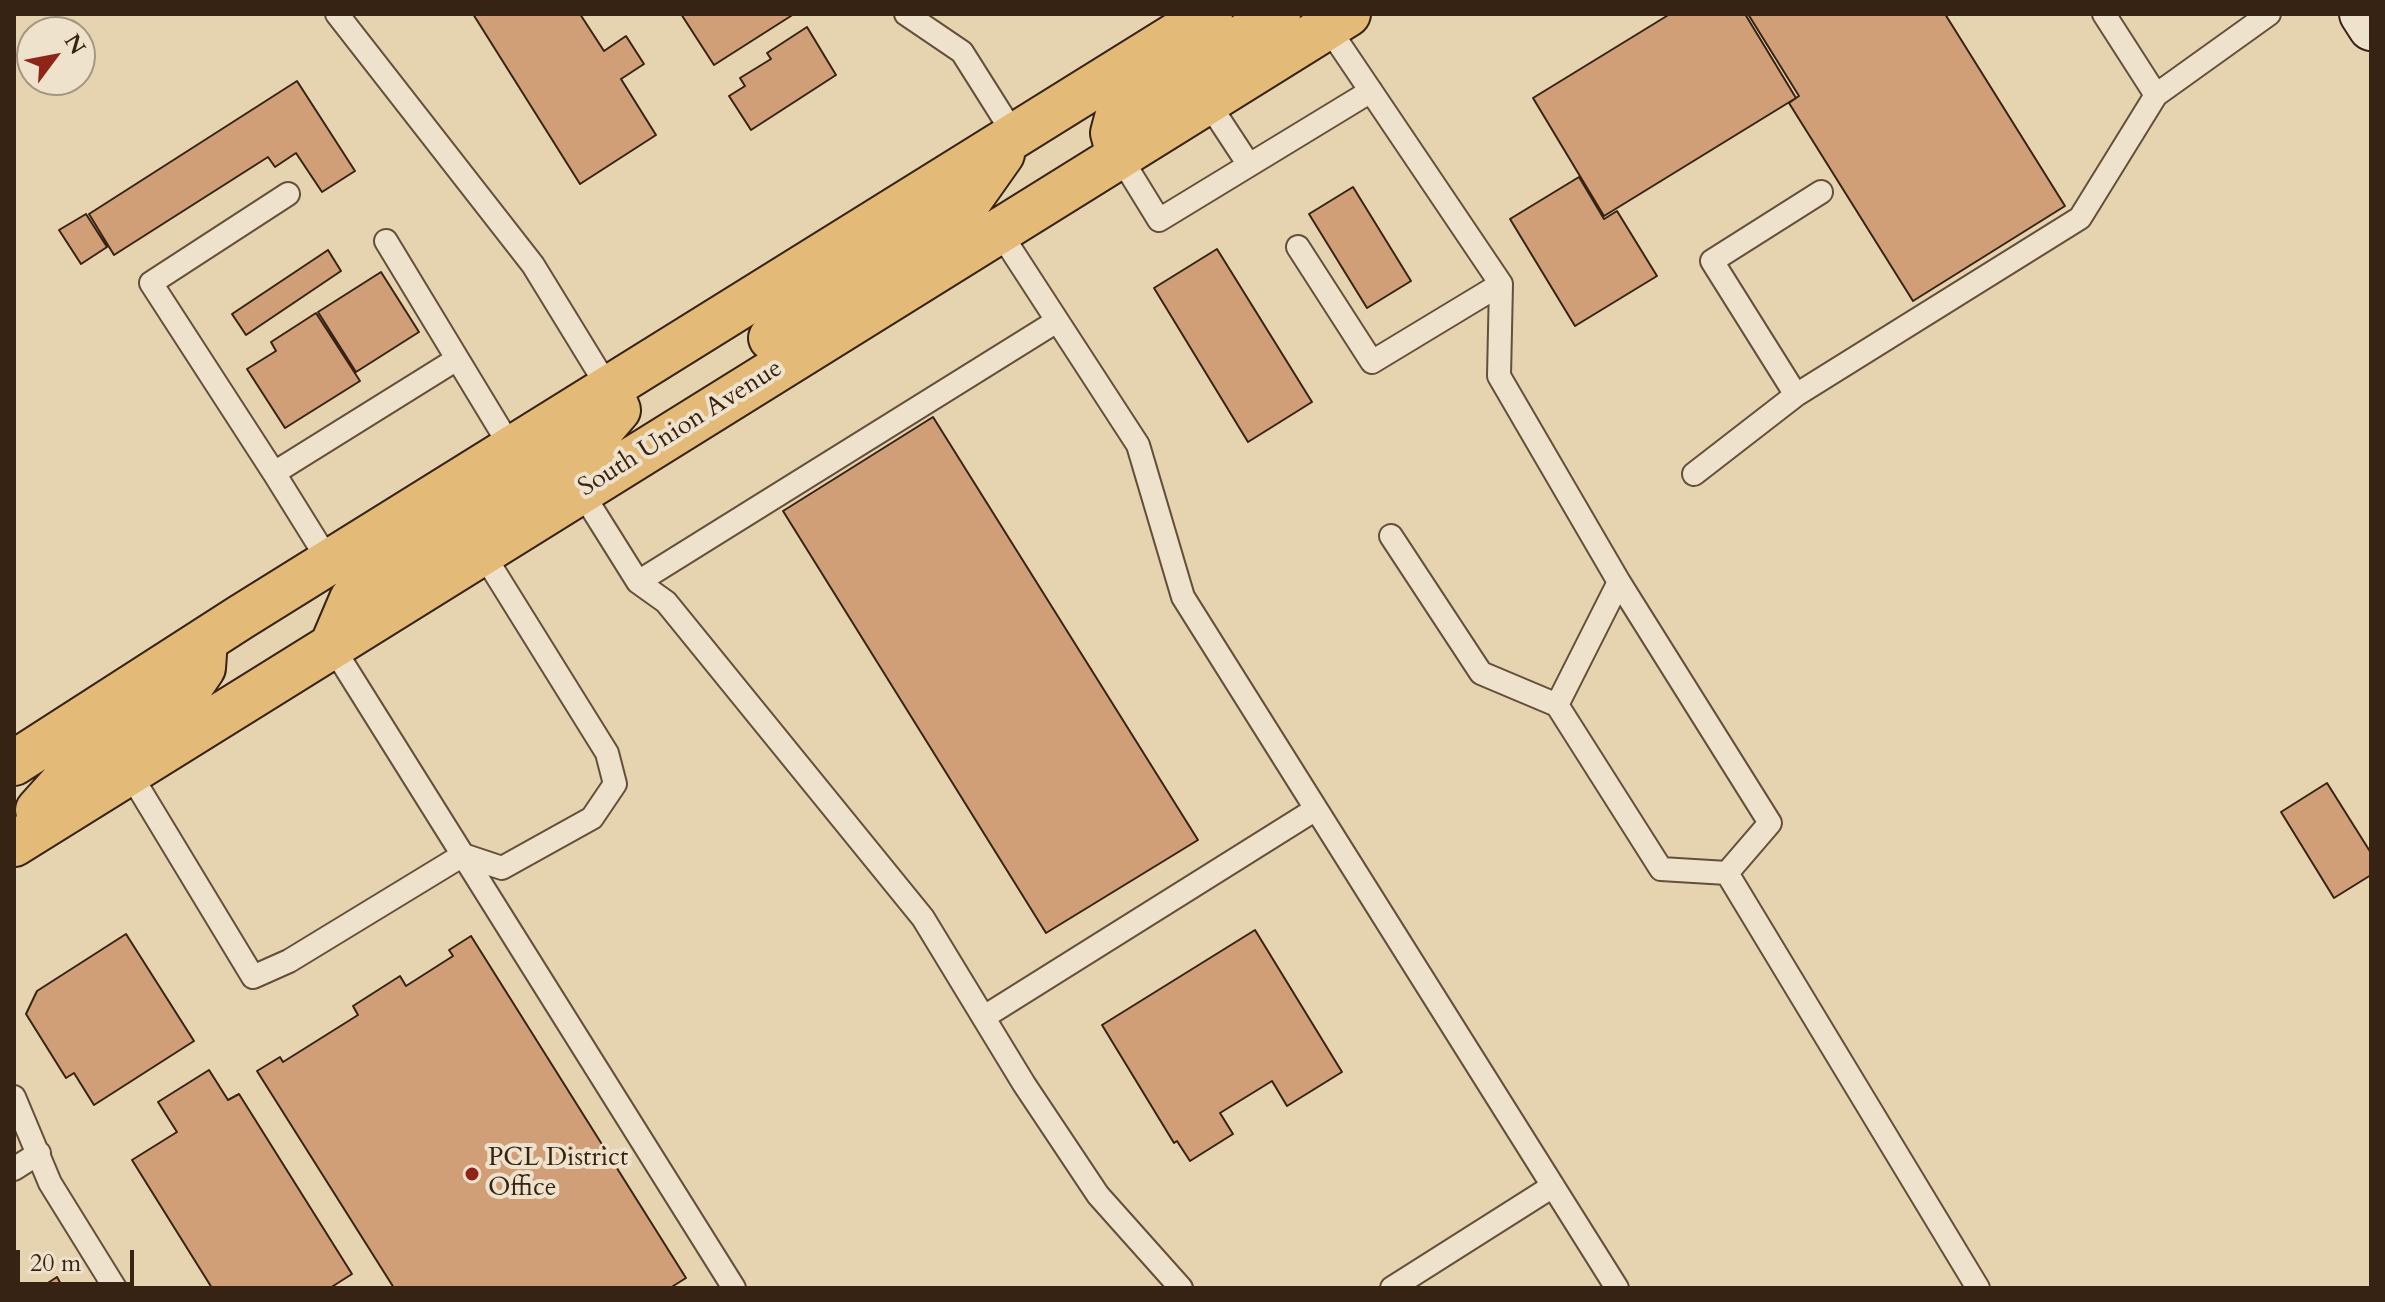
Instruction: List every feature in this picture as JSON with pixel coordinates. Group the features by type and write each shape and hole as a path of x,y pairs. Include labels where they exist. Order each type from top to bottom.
{"main road":[{"path":"14,763 205,640 1210,14"},
{"path":"1119,155 1113,133 1117,118 1278,14"},
{"name":"South Union Avenue","path":"14,842 1338,20"},
{"path":"711,410 770,339 959,215 1015,136"},
{"path":"332,646 352,599 381,568 600,431 618,410 609,389"},
{"path":"14,842 65,780 93,753 190,687 203,668 205,640"}],"street":[{"path":"2362,14 2371,28"}],"lane":[{"path":"337,14 533,265 609,389"},
{"path":"906,14 962,52 1015,136"},
{"path":"2104,14 2156,95"},
{"path":"1694,474 1796,395 2080,218 2156,95 2269,14"},
{"path":"1338,20 1371,91 1501,284 1499,376 1619,582 1770,823 1727,873"},
{"path":"1119,155 1159,220 1371,91"},
{"path":"1207,101 1249,165"},
{"path":"1796,395 1712,261 1821,192"},
{"path":"288,194 151,283 330,563"},
{"path":"999,231 1138,445 1183,597 1617,1288"},
{"path":"386,241 512,449"},
{"path":"1298,247 1372,362 1501,284"},
{"path":"638,582 1057,321"},
{"path":"274,473 457,359"},
{"path":"581,491 638,582 666,602 923,918 1024,1084 1098,1195 1181,1288"},
{"path":"1391,536 1481,673 1557,705 1661,869 1727,873"},
{"path":"129,772 253,977 289,961 463,855 502,868 592,818 615,784 607,753 482,552"},
{"path":"1557,705 1619,582"},
{"path":"332,646 734,1288"},
{"path":"984,1017 1316,809"},
{"path":"1727,873 1978,1288"},
{"path":"14,1097 50,1183 115,1288"},
{"path":"14,1169 39,1153"},
{"path":"1392,1288 1553,1186"}],"building":[{"path":"473,14 580,14 604,51 626,36 644,64 621,79 656,135 580,184"},
{"path":"681,14 794,14 714,65"},
{"path":"1670,14 1745,14 1796,98 1604,216 1533,98"},
{"path":"1748,14 1945,14 2065,206 1913,301 1789,103 1799,96"},
{"path":"807,27 836,75 751,130 729,96 745,86 740,78 771,59 767,53"},
{"path":"297,81 355,171 322,192 296,153 275,167 268,157 114,255 89,214"},
{"path":"1579,177 1604,219 1617,211 1657,276 1575,326 1510,219"},
{"path":"1353,187 1411,281 1367,308 1309,214"},
{"path":"86,214 107,247 81,264 59,230"},
{"path":"1217,249 1312,402 1248,442 1154,288"},
{"path":"328,250 341,271 246,335 232,314"},
{"path":"381,272 419,332 356,372 318,312"},
{"path":"316,313 360,381 285,428 247,369 276,351 271,342"},
{"path":"933,417 1198,840 1046,933 783,511"},
{"path":"2327,783 2371,853 2371,875 2334,898 2281,812"},
{"path":"1255,930 1342,1072 1287,1106 1272,1081 1220,1113 1233,1134 1190,1161 1177,1141 1174,1143 1102,1025"},
{"path":"126,934 194,1041 94,1105 74,1073 66,1078 26,1014 37,991"},
{"name":"PCL District Office","path":"471,936 686,1278 670,1288 394,1288 257,1071 280,1057 283,1062 358,1015 353,1006 400,976 406,986 453,956 449,950"},
{"path":"209,1070 228,1100 239,1094 352,1274 330,1288 212,1288 132,1160 177,1132 158,1102"},
{"path":"57,1277 63,1288 40,1288"}],"place":[{"name":"PCL District Office","path":"472,1174"}]}
